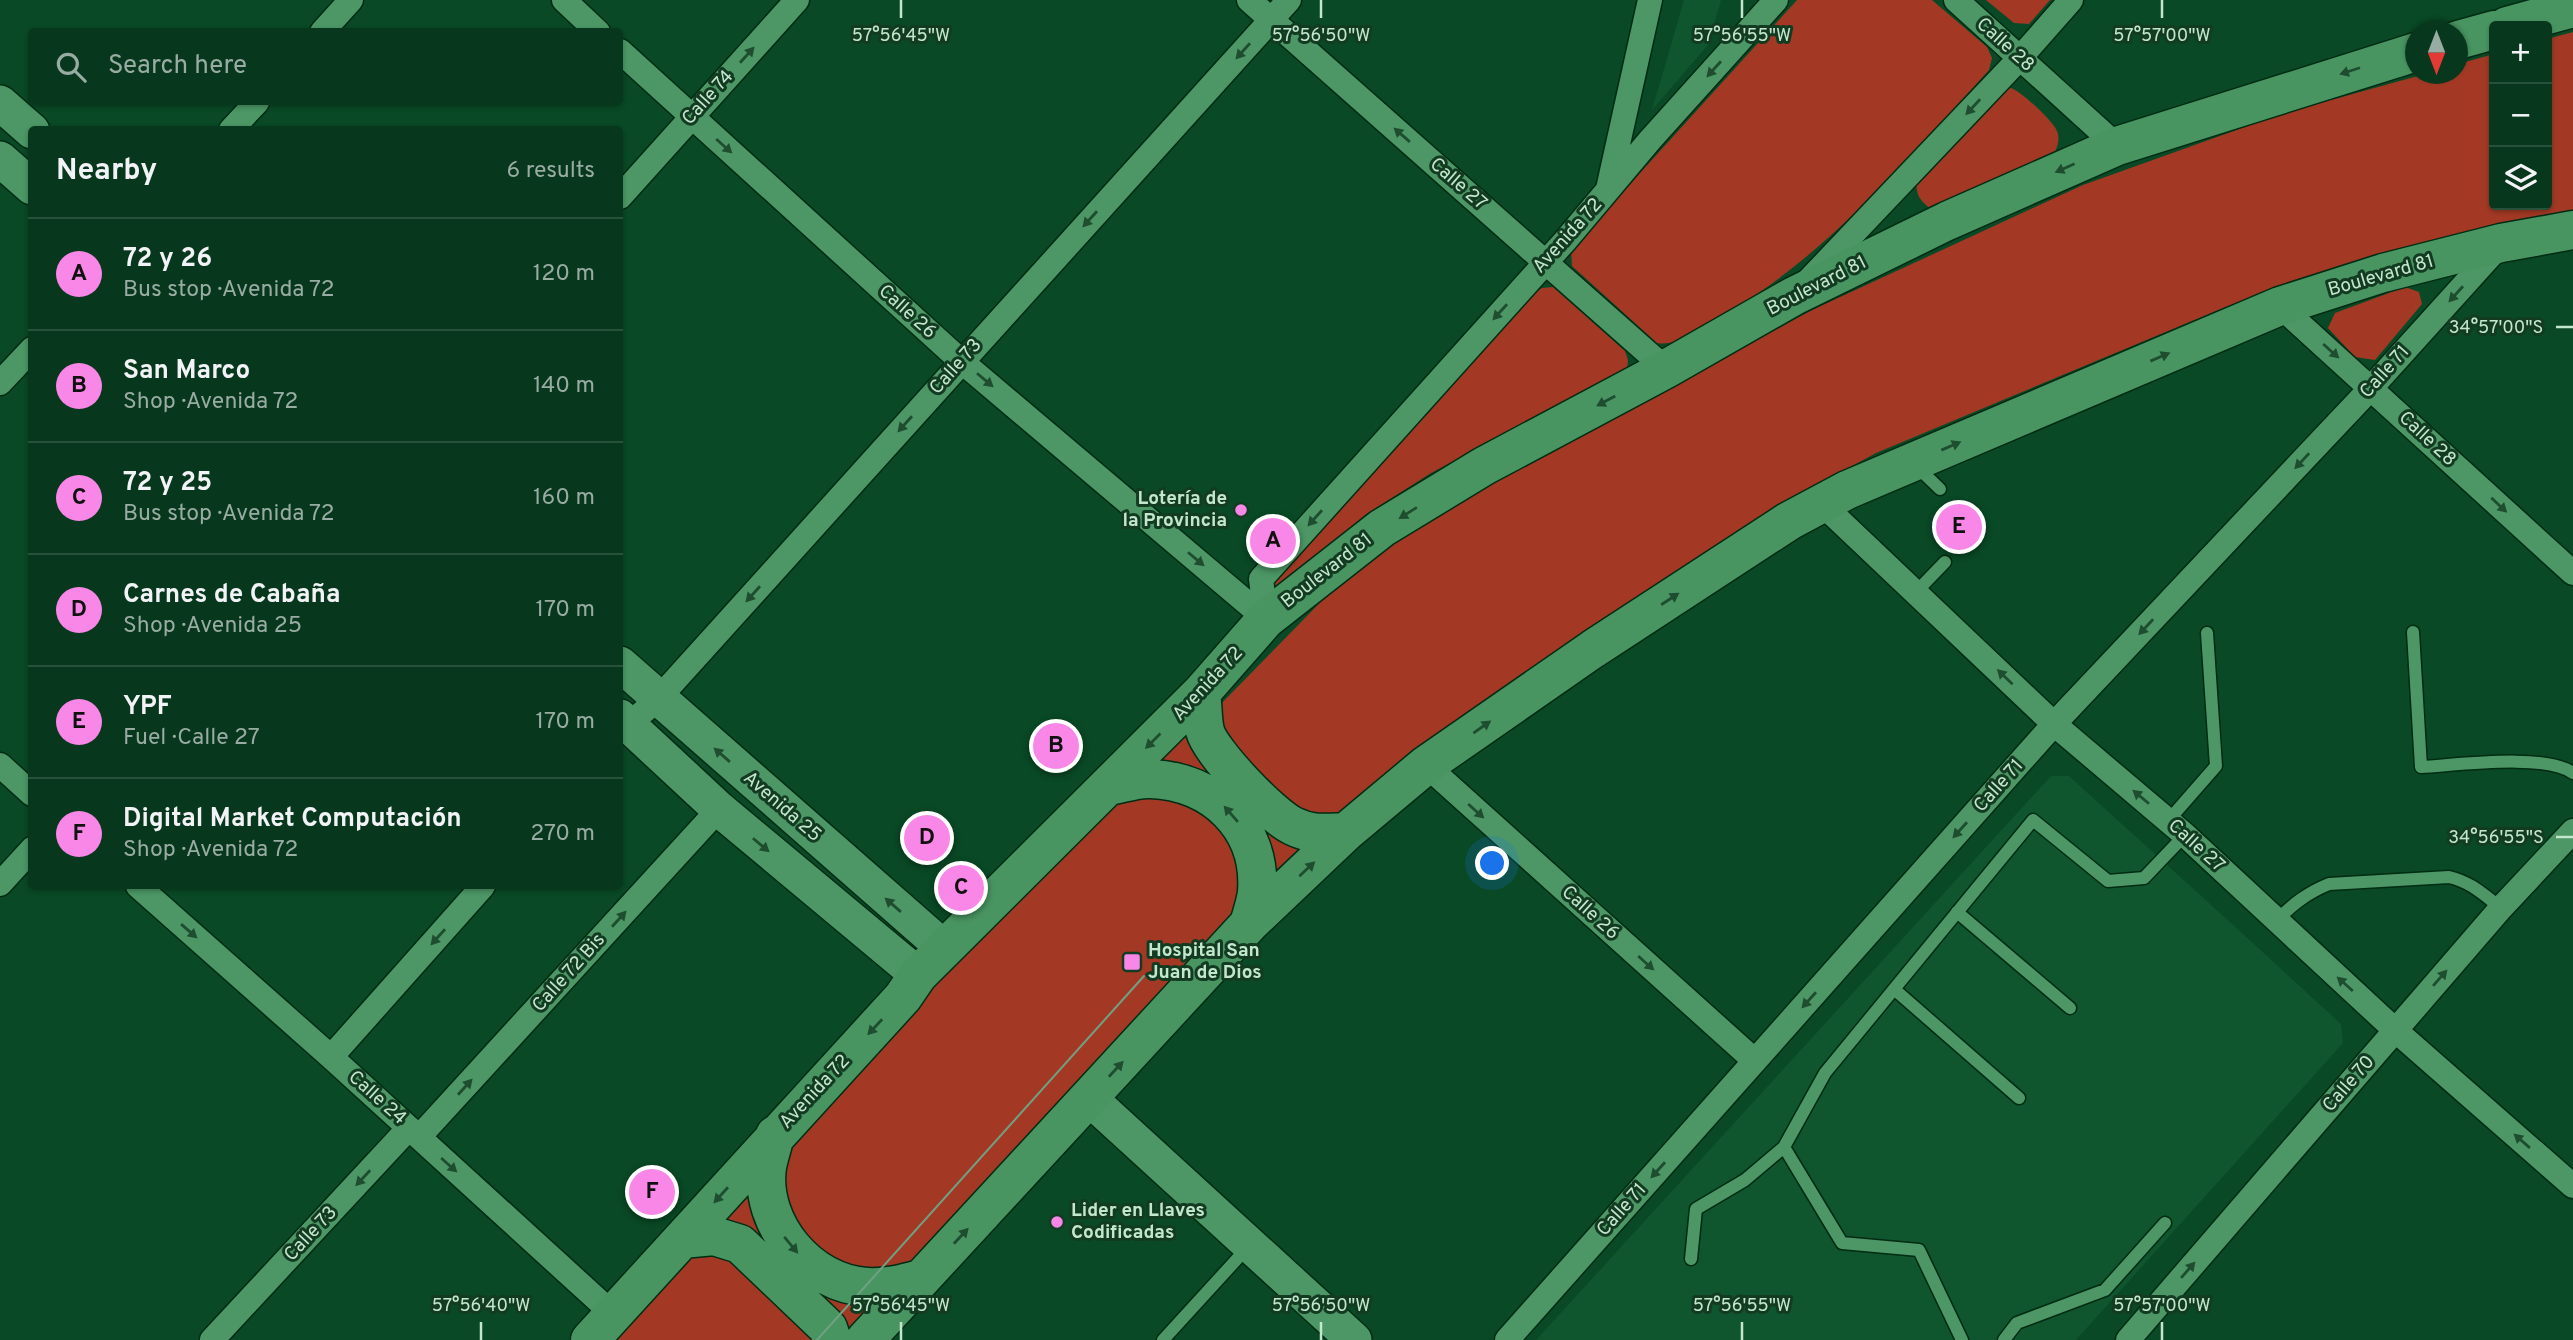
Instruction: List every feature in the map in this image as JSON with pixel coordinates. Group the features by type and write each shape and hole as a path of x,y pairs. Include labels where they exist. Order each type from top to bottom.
{"highway":[{"path":"2525,21 2573,8"},
{"path":"2468,37 2489,31"},
{"name":"Boulevard 81","path":"1266,619 1382,528 1484,466 1666,369 1794,296 1947,221 2117,146 2405,55"},
{"name":"Boulevard 81","path":"1426,765 1593,649 1821,503 2280,306 2383,273 2501,243 2573,230"},
{"name":"Avenida 72","path":"601,1327 903,997 918,975 1201,693 1266,619"},
{"path":"1201,693 1205,730 1213,749 1239,778 1290,825 1315,834 1346,832"},
{"path":"865,1340 1249,923 1346,832 1426,765"},
{"path":"1108,786 1149,779 1186,783 1218,801 1234,817 1247,838 1255,860 1257,893 1249,923"},
{"path":"775,1135 767,1168 769,1203 783,1235 805,1261 821,1273 842,1282 865,1287 893,1286 920,1279"},
{"path":"682,1239 713,1236 740,1244 828,1328 832,1340"}],"main road":[{"path":"0,103 28,128"},
{"path":"0,159 28,184"},
{"name":"Avenida 25","path":"623,667 945,949"},
{"path":"623,725 918,975"},
{"path":"1088,1098 1354,1340"}],"street":[{"path":"326,28 351,0"},
{"path":"564,0 594,28"},
{"name":"Calle 74","path":"623,194 797,0"},
{"name":"Calle 27","path":"1249,0 1666,369"},
{"name":"Calle 73","path":"623,723 658,699 1289,0"},
{"path":"1607,193 1650,0"},
{"name":"Avenida 72","path":"1266,619 1261,579 1776,0"},
{"name":"Calle 28","path":"1955,0 2117,146"},
{"path":"1794,296 2020,58 2071,0"},
{"name":"Calle 26","path":"623,54 961,361 1266,619"},
{"path":"235,126 254,105"},
{"name":"Calle 71","path":"1507,1340 2054,724 2371,388 2501,243"},
{"name":"Calle 28","path":"2280,306 2573,573"},
{"path":"0,383 28,353"},
{"name":"Calle 27","path":"1821,503 2054,724 2177,828 2395,1030 2573,1186"},
{"path":"0,765 28,790"},
{"name":"Calle 26","path":"1426,765 1755,1061"},
{"name":"Calle 72 Bis","path":"414,1133 719,809"},
{"name":"Calle 70","path":"2128,1340 2501,908 2573,831"},
{"path":"0,884 28,853"},
{"name":"Calle 24","path":"141,889 414,1133 601,1327"},
{"path":"331,1057 480,889"},
{"name":"Calle 73","path":"212,1340 414,1133"}],"lane":[{"path":"1913,462 1940,489"},
{"path":"1916,592 1945,562"},
{"path":"2413,632 2421,767 2537,762 2563,766 2573,773"},
{"path":"1691,1259 1696,1209 1745,1180 1784,1147 1825,1073 2033,820 2108,880 2144,878 2216,766 2207,633"},
{"path":"2277,921 2298,900 2329,884 2449,877 2475,887 2501,908"},
{"path":"1956,912 2070,1008"},
{"path":"1894,989 2019,1098"},
{"path":"1784,1147 1842,1243 1919,1250 1962,1340"},
{"path":"2004,1340 2017,1324 2105,1290 2165,1223"},
{"path":"1163,1340 1251,1244"}],"shaded area":[{"path":"1684,0 1721,0 1708,45 1652,110"},
{"path":"1797,0 1932,0 1987,47 1992,58 1989,70 1891,176 1822,243 1746,301 1688,336 1670,343 1657,343 1572,266 1571,249"},
{"path":"1986,0 2050,0 2029,24 2014,23"},
{"path":"2573,32 2573,213 2349,266 2228,306 1876,453 1786,502 1337,824 1306,823 1213,737 1214,711 1349,573 1422,521 1812,310 2083,185 2284,113 2405,80 2405,84 2468,84 2468,61 2489,55 2489,210 2552,210 2552,38"},
{"path":"2011,88 2037,107 2057,131 2058,142 2052,159 1931,209 1919,196 1917,178 1997,90"},
{"path":"1553,287 1625,351 1627,370 1431,473 1365,515 1281,587 1275,589 1271,580 1532,294 1542,288"},
{"path":"2405,287 2419,292 2422,304 2375,360 2355,357 2328,328 2335,313"},
{"path":"1189,729 1312,845 1273,885 1270,857 1152,764"},
{"path":"2051,776 2069,776 2242,933 2341,1024 2343,1043 2076,1340 1536,1340"},
{"path":"1133,795 1194,800 1241,854 1239,906 1223,933 921,1255 898,1268 878,1273 833,1266 788,1218 783,1205 787,1154 797,1137 986,928 1103,812"},
{"path":"753,1186 754,1203 882,1301 846,1340 718,1226"},
{"path":"720,1248 822,1340 614,1340 688,1258"}],"tram line":[{"path":"817,1340 1144,976"}],"place":[{"name":"Lotería de la Provincia","path":"1241,510"},
{"name":"YPF","path":"1959,527"},
{"name":"72 y 26","path":"1273,541"},
{"name":"San Marco","path":"1056,746"},
{"name":"Carnes de Cabaña","path":"927,838"},
{"name":"72 y 25","path":"961,888"},
{"name":"Hospital San Juan de Dios","path":"1132,962"},
{"name":"Digital Market Computación","path":"652,1192"},
{"name":"Lider en Llaves Codificadas","path":"1057,1222"}]}
